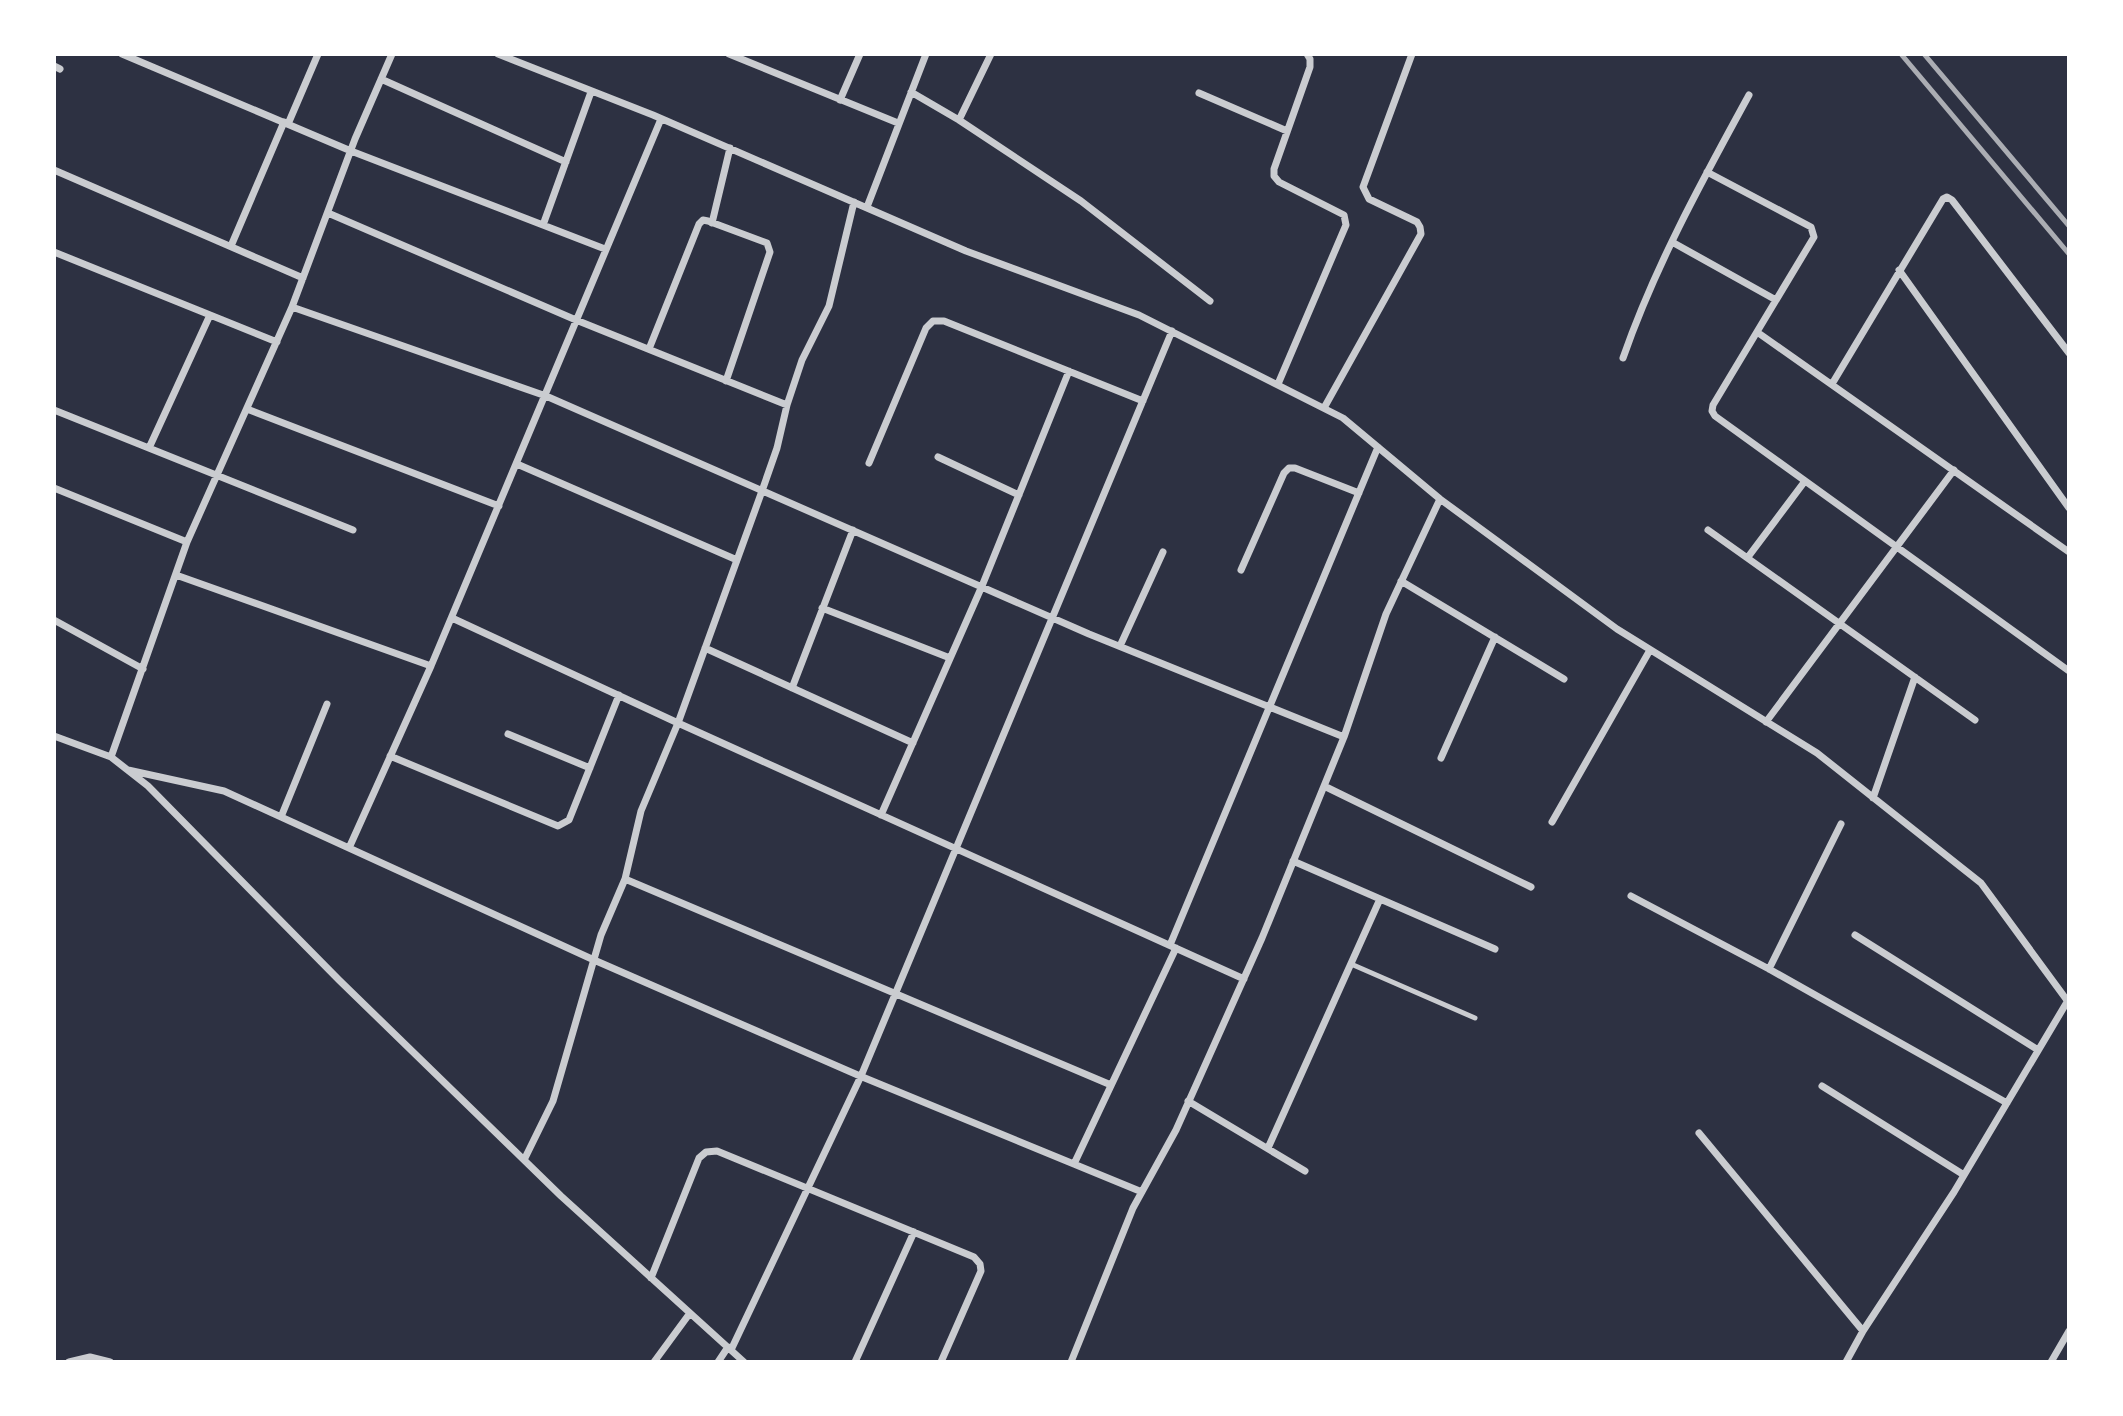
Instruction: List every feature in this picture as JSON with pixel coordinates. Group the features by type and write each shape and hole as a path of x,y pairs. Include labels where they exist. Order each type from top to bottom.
{"street":[{"path":"122,54 351,151 605,249"},
{"path":"231,246 318,54"},
{"path":"111,757 187,542 292,307 351,151 392,54"},
{"path":"498,54 730,148 966,251 1139,315 1343,418 1440,499 1617,629 1817,753 1982,883 2068,1002 1964,1175 1863,1331 1846,1362"},
{"path":"729,54 898,123"},
{"path":"840,100 859,54"},
{"path":"867,207 926,54"},
{"path":"959,120 991,54"},
{"path":"1278,384 1346,225 1344,215 1279,182 1274,176 1274,169 1310,67 1307,54"},
{"path":"1324,408 1421,234 1417,222 1369,200 1363,187 1412,54"},
{"path":"381,79 566,162"},
{"path":"543,225 591,92"},
{"path":"911,92 959,120 1081,201 1210,301"},
{"path":"1199,93 1287,131"},
{"path":"1623,358 1642,304 1707,172 1749,95"},
{"path":"349,848 452,618 661,119"},
{"path":"712,223 730,148"},
{"path":"54,170 303,278"},
{"path":"1707,172 1811,227 1814,237 1713,405 1715,416 2069,671"},
{"path":"1832,384 1899,270 1947,197 2069,353"},
{"path":"524,1160 553,1101 601,935 625,879 641,811 678,723 762,491 802,360 829,306 854,202"},
{"path":"328,213 576,320 787,405"},
{"path":"649,349 699,223 703,220 767,243 770,251 726,381"},
{"path":"1672,242 1776,300"},
{"path":"54,252 277,342"},
{"path":"1899,270 2069,508"},
{"path":"292,307 546,396 1052,618 1344,737"},
{"path":"149,448 210,315"},
{"path":"869,463 926,328 933,321 944,321 1143,401"},
{"path":"718,1362 730,1349 861,1076 1172,331"},
{"path":"1757,332 2069,552"},
{"path":"881,814 982,586 1069,371"},
{"path":"247,409 499,506"},
{"path":"54,410 353,530"},
{"path":"1074,1164 1173,946 1268,706 1378,447"},
{"path":"938,457 1018,495"},
{"path":"517,464 737,560"},
{"path":"1241,570 1284,473 1289,468 1359,493"},
{"path":"1766,722 1954,470"},
{"path":"1748,557 1805,481"},
{"path":"54,488 187,542"},
{"path":"1071,1362 1133,1209 1188,1101 1244,979 1344,737 1385,614 1440,499"},
{"path":"792,688 853,530"},
{"path":"1708,530 1975,720"},
{"path":"1120,646 1163,552"},
{"path":"176,575 431,666"},
{"path":"1401,581 1564,679"},
{"path":"822,608 950,658"},
{"path":"452,618 1244,979"},
{"path":"54,620 143,669"},
{"path":"1441,758 1495,637"},
{"path":"705,648 913,743"},
{"path":"1552,822 1650,650"},
{"path":"1874,798 1915,677"},
{"path":"390,756 558,826 569,820 619,695"},
{"path":"281,817 327,704"},
{"path":"508,734 590,768"},
{"path":"54,736 111,757 148,786 339,980 524,1160 744,1362"},
{"path":"128,770 215,788 594,960 861,1076 1142,1192"},
{"path":"1324,786 1531,887"},
{"path":"1769,969 1842,824"},
{"path":"1293,860 1495,949"},
{"path":"625,879 1111,1085"},
{"path":"1632,896 1769,969 2007,1103"},
{"path":"1268,1148 1380,898"},
{"path":"1855,935 2038,1050"},
{"path":"1822,1086 1964,1175"},
{"path":"1188,1101 1305,1171"},
{"path":"1699,1132 1863,1331"},
{"path":"651,1278 699,1158 706,1152 717,1152 974,1257 981,1270 941,1362"},
{"path":"855,1362 914,1232"},
{"path":"654,1362 690,1313"},
{"path":"2052,1362 2069,1331"},
{"path":"69,1362 90,1357 110,1362"}],"lane":[{"path":"1351,964 1475,1018"}],"railway":[{"path":"1901,54 2069,254"},
{"path":"1924,54 2069,226"}]}
